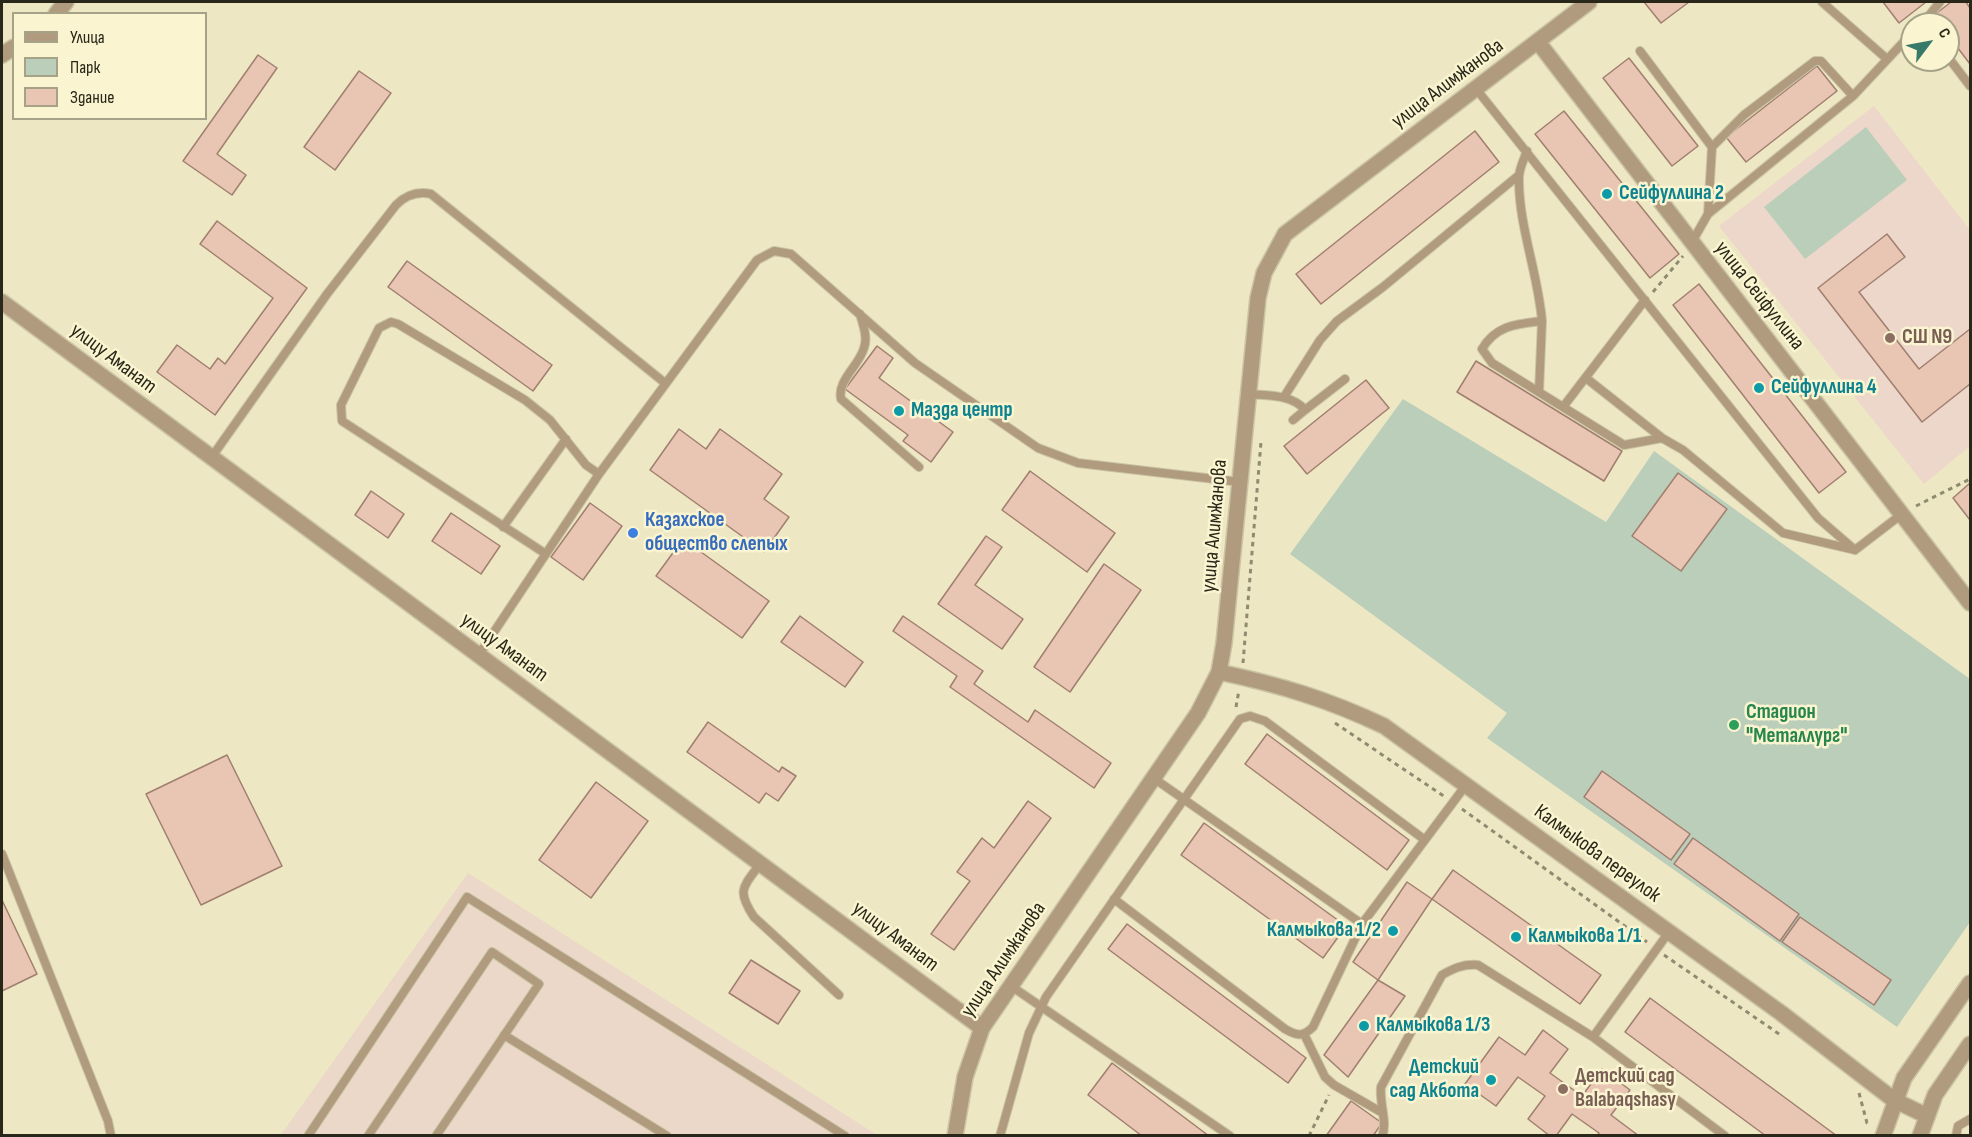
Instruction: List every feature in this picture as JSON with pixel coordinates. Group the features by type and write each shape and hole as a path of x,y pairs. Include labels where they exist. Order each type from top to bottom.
{"street":[{"name":"улица Алимжанова","path":"955,1136 965,1077 982,1028 1198,713 1219,672 1224,643 1258,298 1264,273 1285,234 1477,90 1589,2"},
{"name":"улица Сейфуллина","path":"1538,42 1971,603"},
{"name":"улицу Аманат","path":"2,302 982,1028"},
{"name":"Калмыкова переулок","path":"1219,672 1289,687 1334,702 1384,726 1781,1012 1894,1100 1927,1116"},
{"path":"1883,1134 1904,1078 1971,983"},
{"path":"1920,1136 1935,1095 1971,1044"}],"lane":[{"path":"1822,2 1887,59"},
{"path":"1692,243 1708,214 1853,96 1900,45"},
{"path":"1640,51 1712,147 1708,214"},
{"path":"1712,147 1744,115 1815,61 1821,61 1853,96"},
{"path":"1960,72 1971,86"},
{"path":"1477,90 1818,518 1855,550"},
{"path":"1527,151 1519,175 1526,235 1539,285 1542,321 1539,392"},
{"path":"1284,397 1320,340 1337,321 1383,287 1519,175"},
{"path":"212,458 327,294 396,205 403,198 422,192 431,194 486,241 665,383"},
{"path":"478,656 599,474 757,260 766,253 780,250 791,254 915,363 1038,448 1059,458 1078,463 1240,482"},
{"path":"1563,407 1646,300"},
{"path":"860,313 866,338 864,348 841,387 841,399 918,467"},
{"path":"1542,321 1507,326 1487,341 1482,349 1492,363 1624,445 1662,438"},
{"path":"546,554 342,422 341,405 379,328 391,322 398,324 525,400 550,420 586,465 599,474"},
{"path":"1586,378 1662,438 1683,450 1783,533 1855,550"},
{"path":"1293,420 1345,379"},
{"path":"1248,394 1284,397 1300,404 1305,410"},
{"path":"503,527 566,439"},
{"path":"1855,550 1902,514"},
{"path":"1000,1136 1029,1033 1040,1008 1233,726 1245,717 1258,717 1425,840"},
{"path":"1152,777 1362,924"},
{"path":"1114,899 1285,1029 1295,1035 1304,1034 1313,1027 1362,924 1466,785"},
{"path":"2,854 108,1121 111,1136"},
{"path":"761,863 743,887 742,897 747,907 754,917 839,995"},
{"path":"308,1136 467,897 845,1136"},
{"path":"1593,1037 1669,932"},
{"path":"368,1136 492,952 539,984 436,1136"},
{"path":"1382,1136 1385,1124 1381,1112 1381,1087 1442,975 1466,964 1478,965 1593,1037 1725,1136"},
{"path":"1011,986 1230,1136"},
{"path":"1304,1034 1317,1064 1334,1085 1381,1112"},
{"path":"504,1035 668,1136"},
{"path":"1956,1136 1958,1126 1971,1119"}],"path":[{"path":"1646,300 1681,260 1692,243"},
{"path":"1902,514 1971,479"},
{"path":"1330,720 1453,802 1656,949 1788,1040"},
{"path":"1309,1136 1334,1085"},
{"path":"1858,1090 1866,1123 1883,1134"}],"shaded area":[{"name":"СШ N9","path":"1874,106 1970,230 1970,446 1924,484 1719,226"},
{"path":"468,873 877,1135 280,1136"}],"green space":[{"path":"1866,127 1907,180 1805,259 1764,207"},
{"name":"Стадион \"Металлург\"","path":"1403,399 1606,522 1654,451 1970,679 1970,922 1897,1027 1487,738 1507,713 1290,554"}],"building":[{"path":"1644,2 1689,2 1661,23"},
{"path":"1883,2 1926,2 1913,12 1900,12 1899,23"},
{"path":"1951,2 1966,2 1970,8 1970,64 1960,51 1960,12 1938,12"},
{"path":"258,55 277,68 217,154 246,175 232,195 183,161"},
{"path":"1629,58 1698,146 1672,166 1603,78"},
{"path":"1817,66 1837,91 1746,162 1726,137"},
{"path":"359,71 391,93 335,170 304,147"},
{"name":"Сейфуллина 2","path":"1564,111 1679,254 1650,278 1535,134"},
{"path":"1475,131 1499,162 1321,304 1296,274"},
{"path":"217,221 307,288 215,415 157,372 177,345 210,369 218,358 225,364 273,298 200,244"},
{"path":"1887,234 1905,257 1859,292 1919,369 1970,329 1970,384 1922,422 1818,288"},
{"path":"407,261 552,365 533,391 388,287"},
{"name":"Сейфуллина 4","path":"1699,284 1846,472 1819,493 1673,305"},
{"name":"Мазда центр","path":"877,346 893,358 879,378 953,432 931,462 903,441 908,435 845,389"},
{"path":"1476,361 1622,451 1604,481 1457,392"},
{"path":"1366,380 1389,408 1307,474 1284,446"},
{"path":"679,429 706,449 720,429 782,474 764,499 789,517 764,552 650,470"},
{"path":"1030,471 1115,533 1087,572 1002,510"},
{"path":"1678,473 1727,509 1681,571 1632,536"},
{"path":"1970,483 1970,520 1953,498"},
{"path":"371,491 404,514 388,538 355,515"},
{"path":"590,503 622,526 583,580 551,557"},
{"path":"451,513 500,546 481,574 432,541"},
{"path":"986,536 1002,547 975,585 1023,619 1002,649 938,604"},
{"path":"683,539 769,601 742,638 656,576"},
{"path":"1104,564 1141,590 1070,692 1034,667"},
{"path":"800,616 863,662 845,687 781,642"},
{"path":"903,616 983,671 974,684 1028,722 1035,710 1111,763 1094,788 950,687 957,676 893,631"},
{"path":"708,722 779,772 782,767 796,776 778,801 766,793 759,803 687,752"},
{"path":"1267,734 1409,840 1387,870 1245,764"},
{"path":"227,755 282,866 201,905 146,794"},
{"path":"1602,771 1690,834 1671,860 1584,797"},
{"path":"596,782 648,821 591,898 539,860"},
{"path":"1028,801 1051,818 954,950 931,934 970,881 957,872 982,838 994,848"},
{"path":"1204,823 1346,926 1323,958 1181,855"},
{"path":"1693,838 1799,914 1780,941 1674,864"},
{"name":"Калмыкова 1/1","path":"1453,870 1601,975 1580,1004 1432,899"},
{"name":"Калмыкова 1/2","path":"1407,882 1432,899 1378,980 1353,962"},
{"path":"2,900 37,974 2,991"},
{"path":"1800,917 1891,980 1874,1005 1782,942"},
{"path":"1127,924 1306,1058 1288,1083 1108,949"},
{"path":"751,960 800,991 778,1024 729,993"},
{"name":"Калмыкова 1/3","path":"1378,980 1405,996 1348,1077 1324,1055"},
{"path":"1650,998 1837,1136 1766,1136 1625,1032"},
{"name":"Детский сад Акбота","path":"1543,1030 1568,1049 1550,1073 1582,1096 1602,1069 1630,1090 1611,1115 1639,1136 1597,1136 1599,1133 1572,1114 1556,1136 1550,1136 1528,1119 1545,1096 1518,1077 1496,1106 1465,1084 1499,1037 1525,1055"},
{"path":"1112,1063 1209,1136 1142,1136 1088,1095"},
{"path":"1351,1101 1382,1123 1373,1136 1326,1136"}],"place":[{"name":"Сейфуллина 2","path":"1607,194"},
{"name":"СШ N9","path":"1890,338"},
{"name":"Сейфуллина 4","path":"1759,388"},
{"name":"Мазда центр","path":"899,411"},
{"name":"Казахское общество слепых","path":"633,533"},
{"name":"Стадион \"Металлург\"","path":"1734,725"},
{"name":"Калмыкова 1/2","path":"1393,931"},
{"name":"Калмыкова 1/1","path":"1516,937"},
{"name":"Калмыкова 1/3","path":"1364,1026"},
{"name":"Детский сад Акбота","path":"1491,1080"},
{"name":"Детский сад Balabaqshasy","path":"1563,1089"}]}
